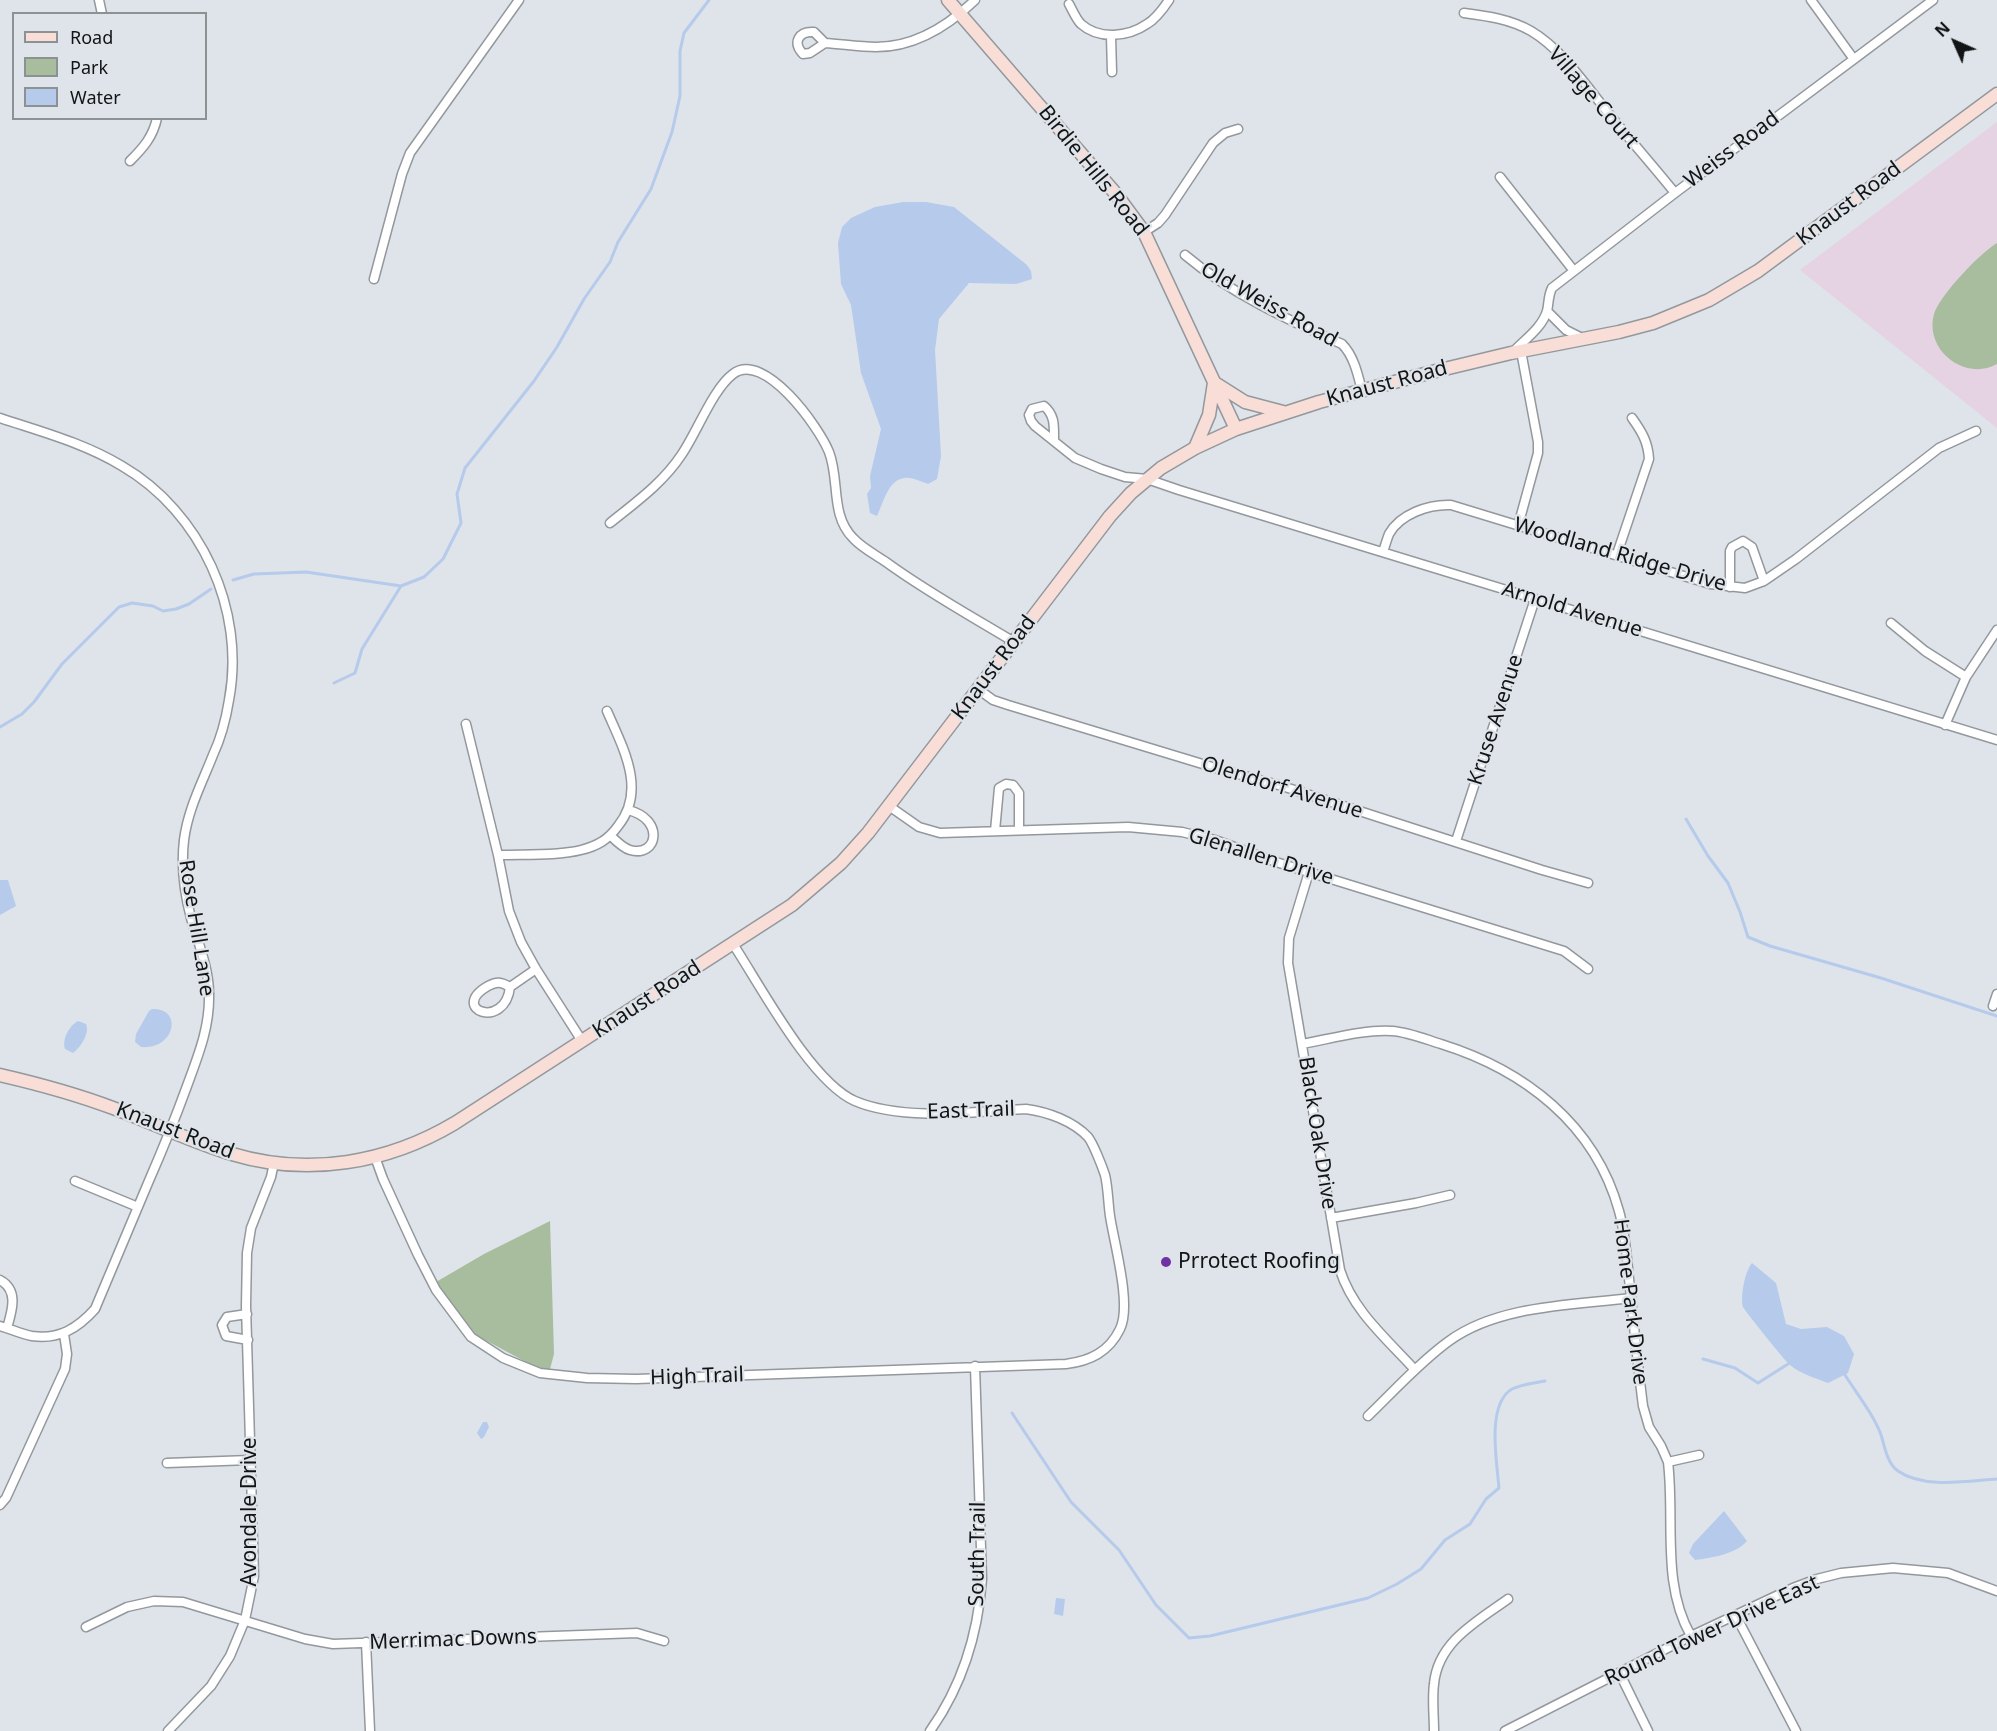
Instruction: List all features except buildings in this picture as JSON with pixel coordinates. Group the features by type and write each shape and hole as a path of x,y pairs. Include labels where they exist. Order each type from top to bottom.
{"main road":[{"name":"Birdie Hills Road","path":"948,0 1116,194 1144,232 1236,429"},
{"name":"Knaust Road","path":"0,1075 63,1091 232,1154 274,1163 330,1164 375,1157 441,1132 733,944 792,905 817,885 855,848 889,806 1105,522 1147,479 1171,461 1236,429 1285,413 1516,352 1653,323 1687,310 1758,271 1997,94"},
{"path":"1195,448 1209,415 1214,383 1245,402 1285,413"}],"street":[{"path":"374,279 402,174 410,153 519,0"},
{"path":"825,43 875,47 910,43 960,14 975,0"},
{"path":"1069,4 1080,23 1090,30 1111,36 1132,32 1148,24 1169,0"},
{"path":"1811,0 1853,58"},
{"name":"Weiss Road","path":"1516,352 1547,311 1552,288 1853,58 1933,0"},
{"name":"Village Court","path":"1464,12 1503,19 1532,31 1552,48 1572,68 1676,193"},
{"path":"1111,36 1112,72"},
{"path":"130,161 150,140 156,120"},
{"path":"1144,232 1158,223 1165,215 1214,143 1224,133 1238,129"},
{"path":"1500,177 1574,271"},
{"name":"Old Weiss Road","path":"1185,255 1221,281 1256,302 1341,344 1348,352 1356,369 1362,391"},
{"path":"1547,311 1566,330 1584,339"},
{"path":"1516,352 1538,442 1538,453 1518,526"},
{"path":"610,523 662,480 692,439 720,387 733,373 743,369 755,369 768,376 787,394 811,420 824,441 830,455 842,522 853,538 921,587 1014,642"},
{"name":"Rose Hill Lane","path":"0,418 64,438 124,466 152,487 183,519 203,547 215,572 226,609 232,664 225,723 189,812 183,863 190,914 206,968 209,993 208,1024 171,1131 95,1309 84,1322 64,1334"},
{"path":"1617,554 1649,459 1645,437 1632,418"},
{"name":"Woodland Ridge Drive","path":"1383,552 1390,533 1397,524 1424,508 1451,505 1710,584 1745,588 1764,581 1796,559 1940,447 1976,431"},
{"name":"Arnold Avenue","path":"1054,440 1075,458 1125,477 1147,479 1997,740"},
{"path":"1730,588 1730,552 1732,547 1743,541 1752,546 1764,581"},
{"name":"Kruse Avenue","path":"1456,841 1535,599"},
{"path":"1891,623 1925,651 1966,676"},
{"path":"1945,725 1966,676 1997,630"},
{"name":"Olendorf Avenue","path":"978,689 993,700 1008,705 1282,786 1588,883"},
{"path":"498,855 578,851 598,845 610,836 628,810 633,794 632,776 607,711"},
{"path":"466,724 498,855 509,911 521,942 536,969 582,1041"},
{"path":"995,831 999,788 1006,784 1013,785 1018,792 1019,830"},
{"name":"Glenallen Drive","path":"889,806 919,827 934,832 1128,827 1182,832 1215,840 1309,872 1564,951 1588,969"},
{"path":"610,836 629,850 638,851 653,842 654,834 650,822 643,815 628,810"},
{"name":"Black Oak Drive","path":"1309,872 1287,951 1340,1270 1345,1287 1357,1308 1415,1370"},
{"name":"East Trail","path":"733,944 805,1055 825,1080 853,1100 880,1109 907,1113 1026,1109 1040,1111 1071,1124 1089,1138 1105,1175 1124,1295 1122,1327"},
{"path":"510,987 496,982 475,997 474,1004 483,1014 489,1014 504,1005 509,997 510,987 536,969"},
{"path":"1994,1006 1997,994"},
{"name":"Home Park Drive","path":"1302,1044 1378,1031 1403,1033 1458,1049 1516,1076 1535,1089 1576,1130 1594,1157 1607,1181 1618,1210 1625,1241 1643,1406 1649,1426 1668,1462 1672,1572 1682,1621 1691,1636"},
{"name":"High Trail","path":"375,1157 418,1255 436,1290 453,1314 471,1337 503,1358 540,1373 587,1378 636,1379 1066,1364 1081,1362 1097,1356 1112,1344 1122,1327"},
{"name":"Avondale Drive","path":"168,1731 212,1686 230,1656 245,1620 254,1576 247,1314 248,1239 274,1163"},
{"path":"75,1181 138,1207"},
{"path":"1331,1218 1450,1195"},
{"path":"0,1280 8,1285 12,1292 11,1315 4,1327 32,1336 64,1334 67,1353 65,1369 6,1498 0,1505"},
{"path":"1368,1416 1415,1370 1449,1341 1469,1329 1498,1318 1539,1309 1631,1298"},
{"path":"247,1314 227,1317 222,1325 226,1336 248,1340"},
{"name":"South Trail","path":"930,1731 944,1712 958,1685 980,1604 982,1580 975,1366"},
{"path":"1668,1462 1699,1455"},
{"path":"167,1463 250,1460"},
{"name":"Round Tower Drive East","path":"1505,1731 1691,1636 1793,1588 1841,1573 1893,1568 1930,1570 1966,1579 1997,1591"},
{"path":"1434,1731 1434,1685 1437,1665 1459,1635 1508,1599"},
{"name":"Merrimac Downs","path":"86,1627 127,1607 154,1601 183,1602 305,1639 333,1644 637,1633 664,1641"},
{"path":"1736,1616 1796,1731"},
{"path":"366,1642 370,1731"},
{"path":"1620,1674 1648,1731"}],"shaded area":[{"path":"1997,122 1997,428 1800,270"}],"green space":[{"path":"1997,243 1997,364 1972,369 1960,366 1941,350 1935,340 1934,314 1944,296 1961,275"},
{"path":"550,1221 554,1354 550,1369 539,1369 474,1334 436,1282 484,1254"}],"water":[{"path":"903,202 926,202 954,207 1027,265 1032,279 1016,284 969,283 939,319 935,350 941,456 937,479 928,484 911,478 899,479 890,487 877,516 870,513 867,494 871,488 870,476 881,429 861,373 851,305 841,284 838,243 842,227 851,218 875,207"},
{"path":"0,880 8,880 16,906 0,915"},
{"path":"152,1009 162,1010 168,1015 171,1028 168,1036 162,1042 153,1046 141,1047 135,1042 136,1034"},
{"path":"78,1021 86,1024 87,1031 82,1044 73,1053 65,1049 64,1041 69,1029"},
{"path":"1752,1263 1776,1283 1786,1324 1801,1329 1827,1327 1844,1336 1854,1354 1848,1373 1828,1383 1803,1373 1787,1362 1743,1307 1744,1284"},
{"path":"483,1422 487,1422 489,1427 481,1439 477,1433"},
{"path":"1724,1511 1747,1541 1730,1552 1695,1560 1689,1553 1693,1544"},
{"path":"1056,1598 1065,1599 1063,1616 1054,1614"}],"waterway":[{"path":"233,580 254,574 306,572 401,586 424,577 443,559 461,523 457,494 465,468 534,381 557,347 584,299 610,262 618,242 651,189 672,132 680,96 680,51 684,33 709,0"},
{"path":"334,683 355,673 362,649 401,586"},
{"path":"0,727 22,714 34,702 62,664 119,607 132,603 153,606 163,611 176,609 189,604 211,589"},
{"path":"1686,819 1708,856 1728,883 1748,937 1770,946 1881,978 1997,1016"},
{"path":"1703,1359 1735,1368 1758,1383 1788,1364"},
{"path":"1845,1375 1875,1422 1889,1460 1898,1471 1908,1477 1933,1482 1997,1479"},
{"path":"1012,1413 1071,1502 1119,1550 1156,1605 1189,1638 1210,1636 1368,1598 1421,1569 1445,1540 1470,1524 1486,1499 1499,1488 1495,1435 1499,1407 1504,1397 1516,1387 1545,1381"}],"place":[{"name":"Prrotect Roofing","path":"1166,1262"}]}
